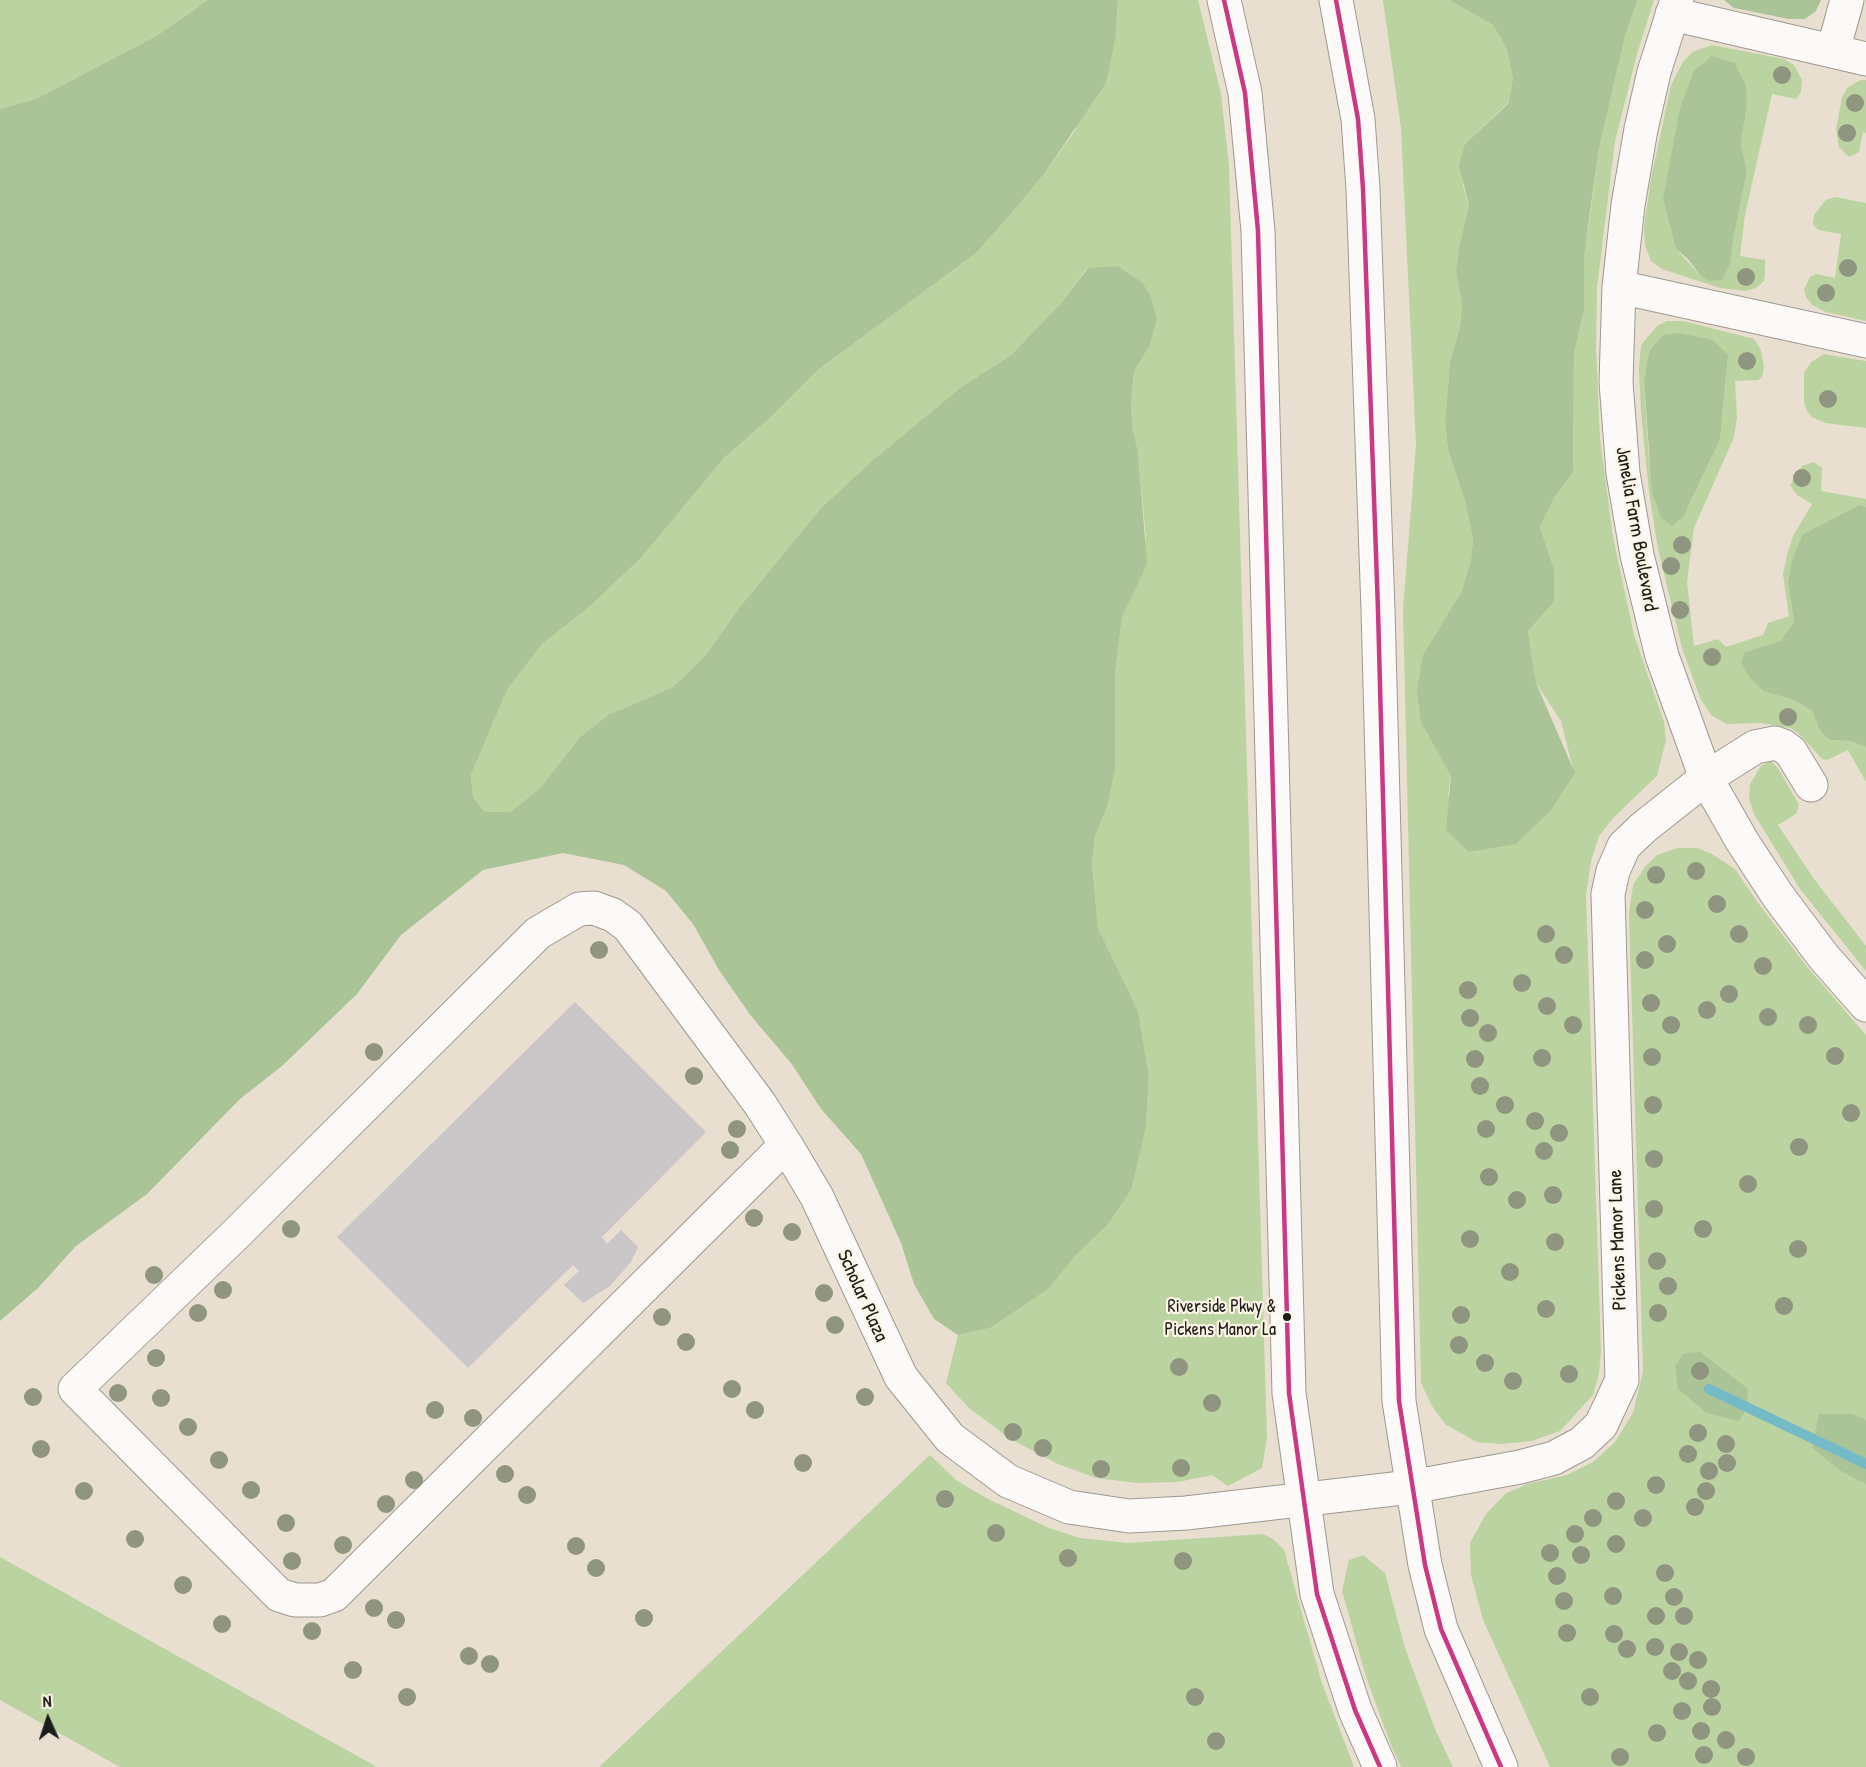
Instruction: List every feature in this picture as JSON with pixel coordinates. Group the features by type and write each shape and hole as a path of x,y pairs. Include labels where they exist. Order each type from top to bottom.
{"main road":[{"path":"1224,0 1245,93 1258,231 1289,1393 1302,1501 1317,1594 1355,1710 1380,1767"},
{"path":"1336,0 1358,119 1363,189 1399,1401 1425,1565 1441,1629 1501,1767"},
{"path":"1833,51 1847,0"},
{"path":"1675,7 1866,59"},
{"name":"Janelia Farm Boulevard","path":"1675,7 1641,129 1628,205 1619,287 1616,382 1623,473 1637,555 1662,656 1706,778 1742,841 1778,896 1823,956 1866,1005"},
{"path":"1619,287 1866,341"},
{"name":"Pickens Manor Lane","path":"1302,1501 1411,1487 1520,1467 1554,1458 1582,1443 1601,1425 1622,1380 1608,894 1613,871 1624,846 1706,778 1755,747 1775,742 1791,752 1811,785"},
{"name":"Scholar Plaza","path":"786,1145 334,1595 307,1602 279,1595 75,1389 235,1235 538,933 579,909 594,908 613,915 628,926 760,1104 786,1145 817,1197 901,1377 950,1438 978,1461 1008,1481 1038,1496 1069,1507 1094,1512 1129,1516 1186,1513 1302,1501"}],"green space":[{"path":"0,0 208,0 158,35 36,99 0,109"},
{"path":"208,0 1118,0 1116,35 1106,83 1044,174 1011,214 976,253 818,370 770,418 724,458 641,558 588,608 542,644 507,690 471,775 473,797 485,812 510,812 539,789 580,737 608,715 673,687 706,655 739,608 821,508 873,460 960,388 1011,355 1062,302 1088,268 1117,266 1142,282 1151,297 1157,319 1149,347 1134,371 1131,406 1133,431 1138,451 1147,564 1122,617 1115,673 1115,769 1107,807 1095,836 1092,863 1098,928 1138,1011 1149,1076 1146,1127 1132,1188 1108,1224 1075,1256 1049,1288 990,1328 958,1335 934,1319 914,1284 901,1243 861,1154 821,1109 791,1063 751,1016 719,970 693,924 666,891 624,865 563,853 483,870 401,935 357,994 282,1066 240,1099 147,1194 76,1246 38,1288 0,1321 0,109 36,99 158,35"},
{"path":"1118,0 1198,0 1221,94 1229,166 1267,1438 1262,1468 1228,1486 1212,1475 1178,1482 1137,1483 1096,1478 1058,1464 1009,1438 969,1408 946,1383 958,1335 990,1328 1049,1287 1132,1188 1146,1127 1149,1076 1138,1011 1098,928 1092,863 1095,835 1107,807 1115,673 1122,617 1131,597 1146,538 1138,451 1133,431 1131,406 1134,371 1149,347 1087,268 1062,302 1011,355 960,388 873,460 821,508 739,608 706,655 673,687 608,715 580,737 539,789 510,812 485,812 473,797 471,775 507,690 542,644 588,608 641,558 724,458 770,418 818,370 976,253 1011,214 1074,132 1116,35"},
{"path":"1383,0 1449,0 1493,25 1506,47 1513,78 1508,103 1465,144 1463,186 1469,205 1459,247 1456,272 1462,306 1460,327 1450,361 1445,422 1448,450 1465,501 1473,539 1471,560 1461,593 1450,615 1436,634 1442,755 1451,776 1448,796 1574,773 1561,721 1536,683 1528,631 1554,602 1554,569 1540,527 1554,498 1573,472 1574,354 1584,310 1584,259 1599,149 1625,36 1638,0 1654,0 1637,54 1615,141 1597,288 1596,349 1600,438 1613,537 1634,635 1664,722 1666,740 1657,776 1614,817 1599,836 1591,861 1586,895 1601,1350 1599,1374 1593,1395 1560,1431 1532,1441 1501,1444 1477,1442 1446,1425 1432,1406 1421,1383 1403,609 1416,445 1401,128"},
{"path":"1449,0 1638,0 1625,36 1599,149 1590,211 1584,259 1584,310 1574,354 1573,472 1554,498 1540,527 1554,569 1554,602 1528,631 1536,683 1575,773 1551,810 1516,844 1469,852 1446,830 1451,776 1421,722 1417,691 1423,655 1461,593 1471,560 1473,539 1465,501 1448,450 1445,422 1450,361 1460,327 1462,306 1456,272 1459,247 1469,205 1459,166 1465,144 1508,104 1513,78 1506,47 1493,25"},
{"path":"1724,0 1821,0 1816,11 1805,19 1789,19 1734,8"},
{"path":"1712,45 1784,59 1794,65 1802,80 1801,92 1796,99 1772,94 1745,215 1740,256 1765,260 1764,281 1756,288 1746,291 1720,288 1662,269 1651,261 1645,245 1644,227 1651,179 1671,85 1683,62 1692,52","holes":["1747,105 1741,143 1747,171 1731,261 1700,275 1676,249 1663,200"]},
{"path":"1712,56 1735,63 1746,86 1747,105 1741,143 1747,171 1731,261 1722,280 1710,281 1700,275 1688,259 1676,249 1663,200 1680,108 1694,71"},
{"path":"1861,80 1866,80 1866,133 1863,132 1859,152 1849,157 1839,147 1836,130 1842,97 1848,87"},
{"path":"1835,197 1866,203 1866,321 1826,312 1812,305 1804,289 1810,277 1816,274 1835,278 1841,234 1818,230 1813,224 1814,215 1821,206 1826,200"},
{"path":"1667,321 1683,321 1754,339 1761,350 1764,368 1762,377 1758,380 1735,381 1737,417 1734,437 1694,528 1687,582 1694,646 1718,639 1726,647 1763,635 1768,623 1789,616 1783,574 1793,536 1812,504 1797,495 1790,485 1802,466 1814,462 1822,468 1821,491 1866,499 1866,507 1859,505 1803,534 1792,559 1788,582 1794,622 1780,641 1745,652 1765,692 1794,700 1812,711 1820,731 1830,740 1850,741 1866,747 1866,782 1848,750 1827,760 1822,759 1798,733 1790,728 1760,723 1727,724 1712,716 1701,700 1682,648 1658,549 1649,492 1639,369 1641,345 1657,326","holes":["1663,335 1713,340 1726,378 1720,440 1688,507 1649,461 1644,381 1649,351"]},
{"path":"1679,333 1713,340 1728,355 1720,440 1683,517 1672,526 1661,518 1652,492 1644,381 1649,351 1663,335"},
{"path":"1824,354 1866,361 1866,428 1825,423 1812,417 1807,411 1804,402 1804,373 1811,362"},
{"path":"1859,505 1866,507 1866,747 1850,741 1830,740 1820,731 1812,711 1794,700 1765,692 1750,678 1741,662 1745,652 1780,641 1794,622 1788,582 1792,559 1803,534"},
{"path":"1771,761 1778,768 1799,805 1796,814 1778,825 1814,879 1866,946 1866,971 1800,889 1754,814 1749,798 1750,784 1761,766"},
{"path":"1677,848 1697,848 1712,854 1735,869 1808,968 1866,1035 1866,1767 1550,1767 1483,1620 1471,1575 1470,1543 1486,1514 1505,1494 1527,1484 1567,1475 1593,1462 1615,1442 1633,1413 1643,1371 1629,914 1633,885 1645,867 1657,855"},
{"path":"1700,1352 1747,1388 1748,1407 1739,1421 1707,1413 1678,1389 1675,1366 1684,1353"},
{"path":"1819,1414 1852,1414 1866,1420 1866,1484 1841,1471 1812,1448"},
{"path":"930,1455 956,1480 986,1498 1049,1528 1080,1538 1128,1543 1263,1534 1273,1539 1284,1550 1322,1683 1354,1767 599,1767"},
{"path":"1363,1555 1385,1573 1405,1648 1435,1729 1453,1767 1401,1767 1391,1745 1366,1677 1342,1591 1349,1560"},
{"path":"0,1557 377,1767 120,1767 0,1700"}],"building":[{"path":"575,1002 706,1132 602,1237 607,1244 621,1230 638,1247 631,1262 610,1286 583,1303 564,1285 579,1271 573,1265 468,1368 337,1237"}],"waterway":[{"path":"1709,1389 1866,1464"}],"transit line":[{"path":"1224,0 1245,93 1258,231 1289,1393 1317,1594 1355,1710 1380,1767"},
{"path":"1336,0 1358,119 1363,189 1378,610 1399,1401 1425,1565 1441,1629 1501,1767"}],"place":[{"name":"Riverside Pkwy & Pickens Manor La","path":"1287,1317"}]}
